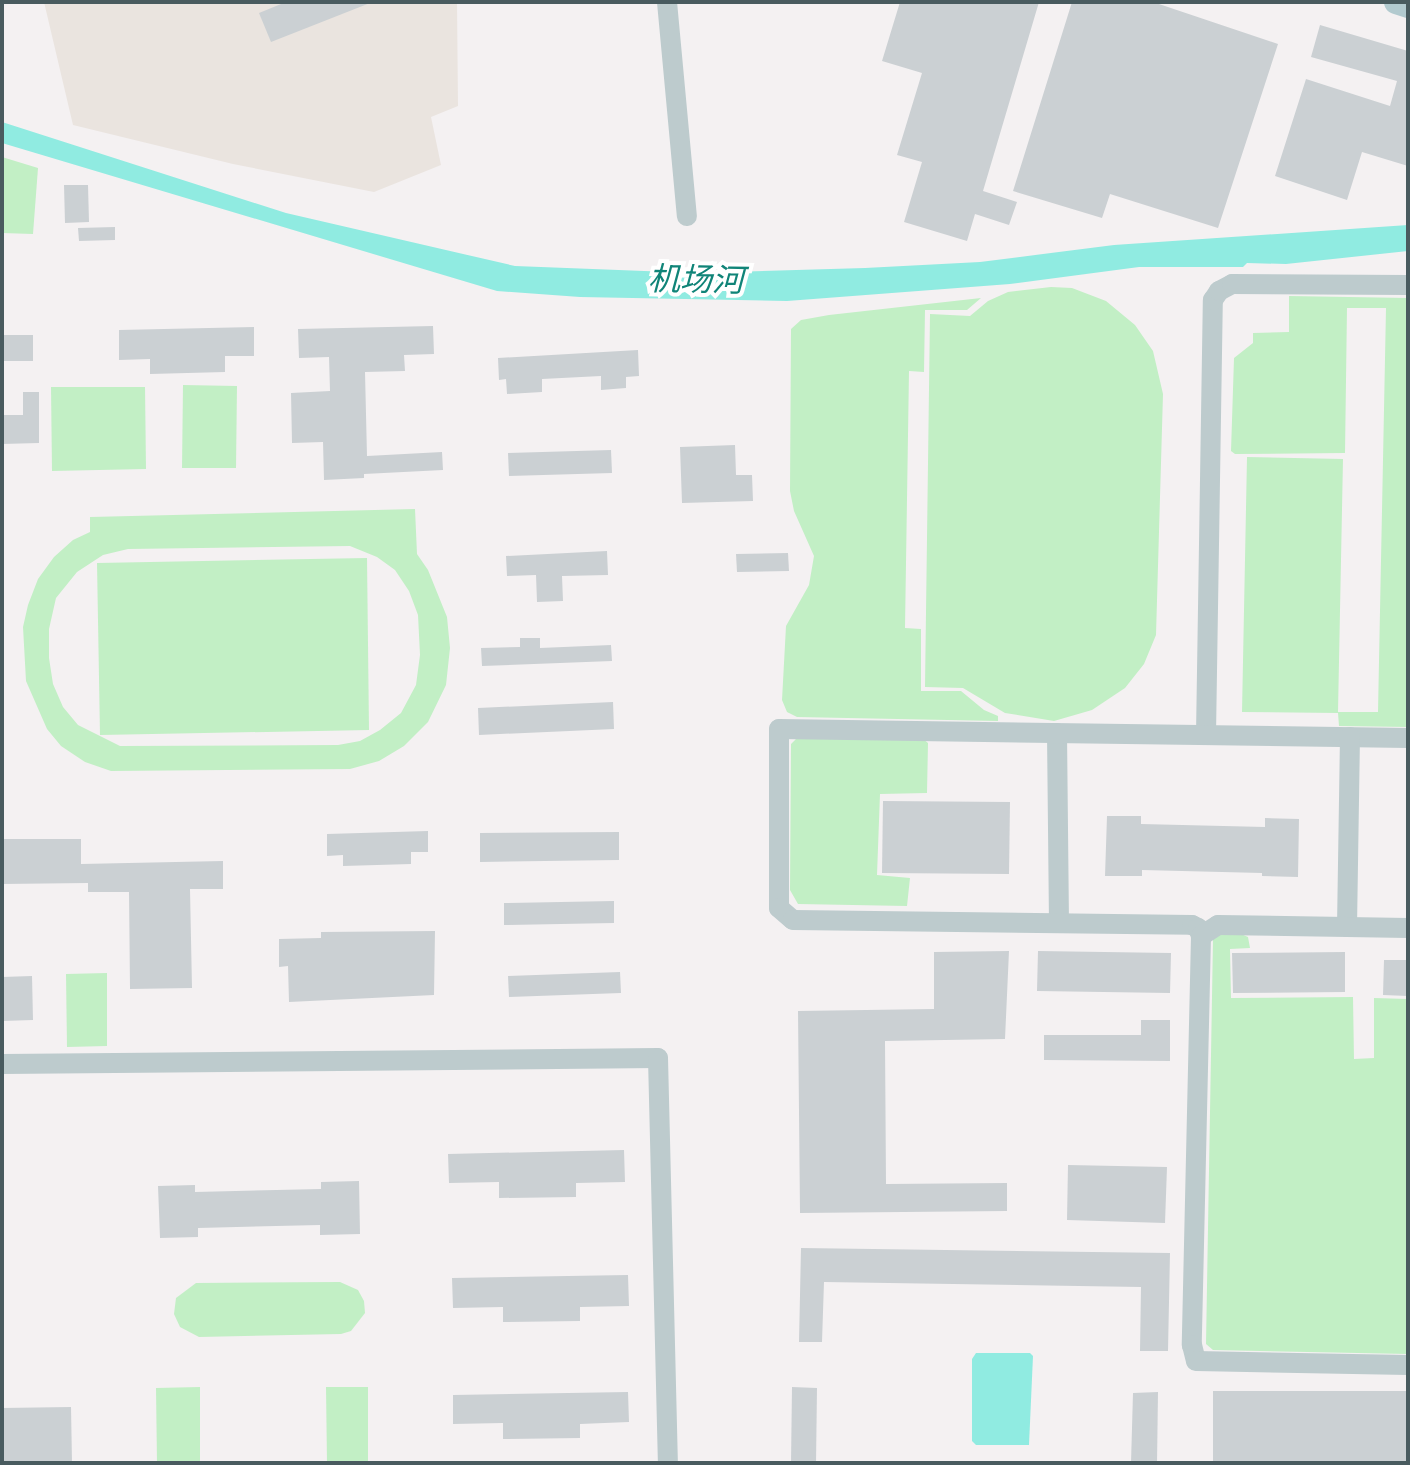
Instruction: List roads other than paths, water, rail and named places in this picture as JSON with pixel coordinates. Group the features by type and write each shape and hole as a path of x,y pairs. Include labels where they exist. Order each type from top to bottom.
{"main road":[{"path":"1396,2 1408,6"}],"street":[{"path":"667,2 687,216"},
{"path":"1206,735 1213,300 1219,291 1232,284 1408,285"},
{"path":"1408,738 779,729 779,908 793,920 1192,925 1201,936 1192,1345 1196,1361 1408,1365"},
{"path":"1057,733 1059,923"},
{"path":"1347,927 1350,737"},
{"path":"1201,936 1218,925 1408,928"},
{"path":"2,1064 658,1058 668,1463"}],"water":[{"name":"机场河","path":"2,122 286,213 515,266 696,273 865,268 980,262 1114,245 1408,225 1408,251 1286,264 1247,263 1243,267 1139,267 1010,284 787,301 580,297 497,291 2,143"},
{"path":"976,1353 1030,1353 1033,1356 1029,1445 976,1445 972,1441 972,1359"}]}
